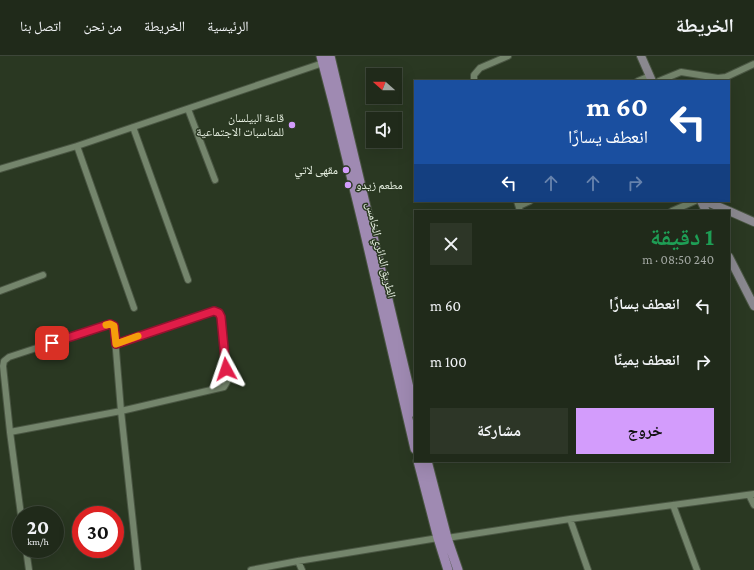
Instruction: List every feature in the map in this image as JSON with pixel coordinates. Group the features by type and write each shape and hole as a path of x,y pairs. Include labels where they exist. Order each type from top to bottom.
{"main road":[{"name":"الطريق الدائري الخامس","path":"330,56 414,409"},
{"path":"641,56 651,78"},
{"name":"الطريق الدائري الخامس","path":"322,59 363,225 414,445"},
{"path":"707,202 727,210"},
{"path":"730,211 754,222"},
{"path":"730,259 754,306"},
{"path":"418,462 443,538 458,570"},
{"path":"427,462 448,570"}],"street":[{"path":"474,80 474,75 480,68 508,56"},
{"path":"0,169 77,146 188,109 322,59"},
{"path":"661,80 681,72 722,78 754,64"},
{"path":"188,109 215,180"},
{"path":"133,127 188,280"},
{"path":"77,146 134,308"},
{"path":"674,210 693,202"},
{"path":"0,291 43,275"},
{"path":"10,432 121,410 224,387 227,382 221,317 219,313 214,311 116,344"},
{"path":"20,506 10,432 3,366 4,361 110,324 114,326 121,410 138,570"},
{"path":"251,570 265,569 298,561 443,538 752,494 754,505"},
{"path":"673,505 697,570"},
{"path":"570,519 588,570"},
{"path":"27,558 29,570"},
{"path":"298,561 302,570"}],"slow traffic":[{"path":"106,325 112,324 114,326 116,344 138,336"}],"place":[{"name":"قاعة البيلسان للمناسبات الاجتماعية","path":"292,125"},
{"name":"مقهى لاتي","path":"346,170"},
{"name":"مطعم زيدو","path":"348,185"}],"route":[{"path":"52,343 112,324 114,326 116,344 214,311 219,313 221,317 226,369"}]}
